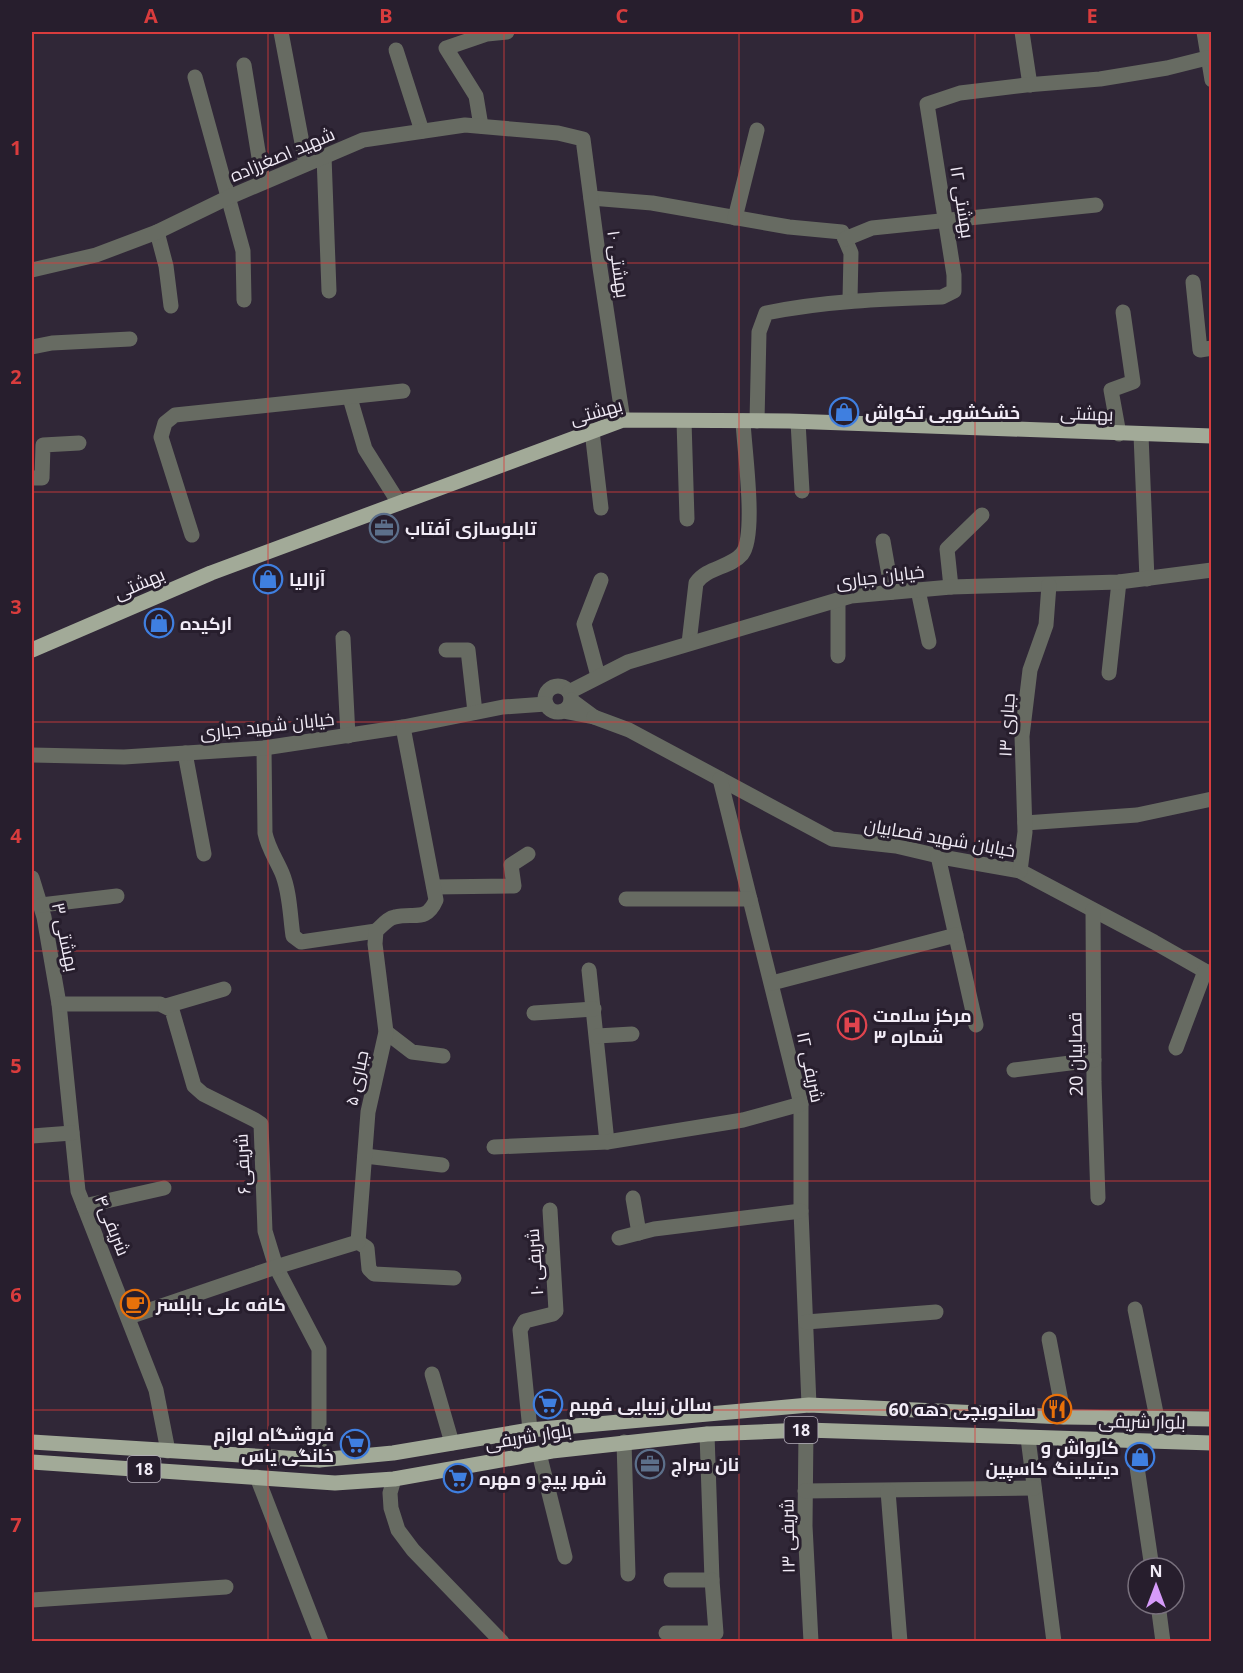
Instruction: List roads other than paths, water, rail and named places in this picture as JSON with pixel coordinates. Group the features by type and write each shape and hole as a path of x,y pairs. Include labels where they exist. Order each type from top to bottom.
{"main road":[{"name":"بهشتی","path":"32,650 211,573 623,420 798,422 1212,436"},
{"name":"بلوار شریفی","path":"32,1442 319,1460 393,1453 530,1430 809,1405 1064,1417 1212,1419"},
{"path":"592,1424 594,1446"},
{"name":"بلوار شریفی","path":"32,1462 335,1483 394,1479 539,1453 707,1434 806,1430 1212,1443"}],"street":[{"path":"281,32 306,164"},
{"path":"481,126 477,96 446,48 487,34 507,32"},
{"path":"1022,32 1030,85"},
{"path":"1204,32 1212,80"},
{"path":"396,50 422,131"},
{"name":"بهشتی ۱۲","path":"750,421 759,332 766,313 804,305 850,300 942,297 954,291 954,274 927,104 960,93 1100,79 1167,68 1207,58"},
{"path":"244,65 263,182"},
{"path":"195,77 243,251 244,300"},
{"name":"شهید اصغرزاده","path":"32,270 96,255 157,232 263,182 363,141 465,124 558,133"},
{"path":"735,218 757,130"},
{"name":"بهشتی ۱۰","path":"558,133 583,139 623,420"},
{"path":"324,156 329,291"},
{"path":"591,198 652,202 789,227 842,232 851,253 850,300"},
{"path":"845,239 872,228 1096,205"},
{"path":"157,232 166,266 171,306"},
{"path":"1193,282 1200,350 1212,348"},
{"path":"1119,434 1111,390 1132,382 1123,312"},
{"path":"32,347 52,343 130,339"},
{"path":"192,535 161,437 165,423 175,415 403,391"},
{"path":"350,398 365,449 399,502"},
{"path":"684,421 687,519"},
{"path":"689,643 696,583 700,577 738,558 748,543 750,421"},
{"path":"798,422 802,491"},
{"path":"592,431 601,508"},
{"path":"1141,435 1147,579"},
{"path":"32,478 42,478 44,445 80,443"},
{"path":"951,587 947,549 982,515"},
{"path":"883,541 892,592"},
{"name":"خیابان جباری","path":"567,701 598,676 628,662 852,596 951,587 1119,582 1212,570"},
{"path":"598,676 584,624 601,580"},
{"path":"1109,673 1119,582"},
{"name":"جباری ۱۳","path":"1020,871 1024,824 1022,735 1030,670 1046,626 1049,585"},
{"path":"918,590 929,642"},
{"path":"838,600 838,656"},
{"path":"343,638 348,736"},
{"path":"446,650 468,650 475,712"},
{"path":"556,686 565,688 567,701 556,712 550,709 546,697 556,686"},
{"name":"خیابان شهید جباری","path":"32,755 123,757 264,748 403,727 546,697"},
{"name":"خیابان شهید قصابیان","path":"567,701 594,717 629,730 832,839 897,846 1020,871 1208,973"},
{"path":"264,748 265,833 268,847 282,875 288,896 293,936 301,942 376,931 394,917 426,915 432,910 436,900 403,727"},
{"path":"185,753 204,854"},
{"name":"شریفی ۱۲","path":"720,779 801,1104 801,1211 809,1405"},
{"path":"1024,824 1137,815 1212,799"},
{"path":"434,887 514,885 511,865 528,854"},
{"path":"938,856 976,1025"},
{"name":"بهشتی ۳","path":"32,878 44,917 59,1004"},
{"path":"41,905 117,896"},
{"path":"626,899 750,899"},
{"name":"قصابیان 20","path":"1093,910 1098,1198"},
{"name":"جباری ۵","path":"358,1242 368,1112 386,1032 375,944 376,931"},
{"path":"772,983 956,935"},
{"path":"589,970 607,1142"},
{"path":"1176,1048 1208,973"},
{"path":"59,1004 160,1004 166,1006 224,989"},
{"name":"شریفی۴","path":"59,1004 78,1191 156,1390 168,1451"},
{"name":"شریفی۶","path":"166,1006 172,1010 194,1086 203,1095 261,1124 265,1231 276,1267 319,1349 319,1460"},
{"path":"534,1013 594,1009"},
{"path":"386,1032 412,1052 443,1056"},
{"path":"597,1036 632,1034"},
{"path":"1014,1070 1094,1060"},
{"path":"494,1147 607,1142 743,1120 801,1104"},
{"path":"32,1136 72,1133"},
{"path":"365,1156 442,1165"},
{"path":"84,1206 164,1188"},
{"path":"633,1198 639,1233"},
{"name":"شریفی ۱۰","path":"530,1430 520,1330 525,1321 554,1314 556,1311 550,1210"},
{"path":"619,1238 654,1228 801,1211"},
{"path":"129,1317 358,1242 367,1248 369,1269 374,1274 453,1278"},
{"path":"1135,1309 1157,1418"},
{"path":"806,1322 936,1311"},
{"path":"1049,1339 1064,1417"},
{"path":"432,1374 452,1443"},
{"name":"شریفی ۱۳","path":"806,1430 805,1526 811,1641"},
{"path":"666,1633 716,1633 707,1434"},
{"path":"1028,1438 1054,1641"},
{"path":"1133,1440 1150,1556"},
{"path":"624,1442 628,1574"},
{"path":"539,1453 565,1557"},
{"path":"257,1477 321,1641"},
{"path":"394,1479 390,1493 391,1508 398,1530 413,1550 502,1641"},
{"path":"805,1491 1034,1488"},
{"path":"888,1491 900,1641"},
{"path":"671,1580 712,1580"},
{"path":"32,1600 226,1587"},
{"path":"1160,1616 1163,1641"}],"place":[{"name":"خشکشویی تکواش","path":"844,412"},
{"name":"تابلوسازی آفتاب","path":"384,528"},
{"name":"آزالیا","path":"268,579"},
{"name":"ارکیده","path":"159,623"},
{"name":"مرکز سلامت شماره ۳","path":"852,1025"},
{"name":"کافه علی بابلسر","path":"135,1304"},
{"name":"سالن زیبایی فهیم","path":"548,1404"},
{"name":"ساندویچی دهه 60","path":"1057,1409"},
{"name":"فروشگاه لوازم خانگی یاس","path":"355,1444"},
{"name":"کارواش و دیتیلینگ کاسپین","path":"1140,1457"},
{"name":"نان سراج","path":"650,1464"},
{"name":"شهر پیچ و مهره","path":"458,1478"}]}
